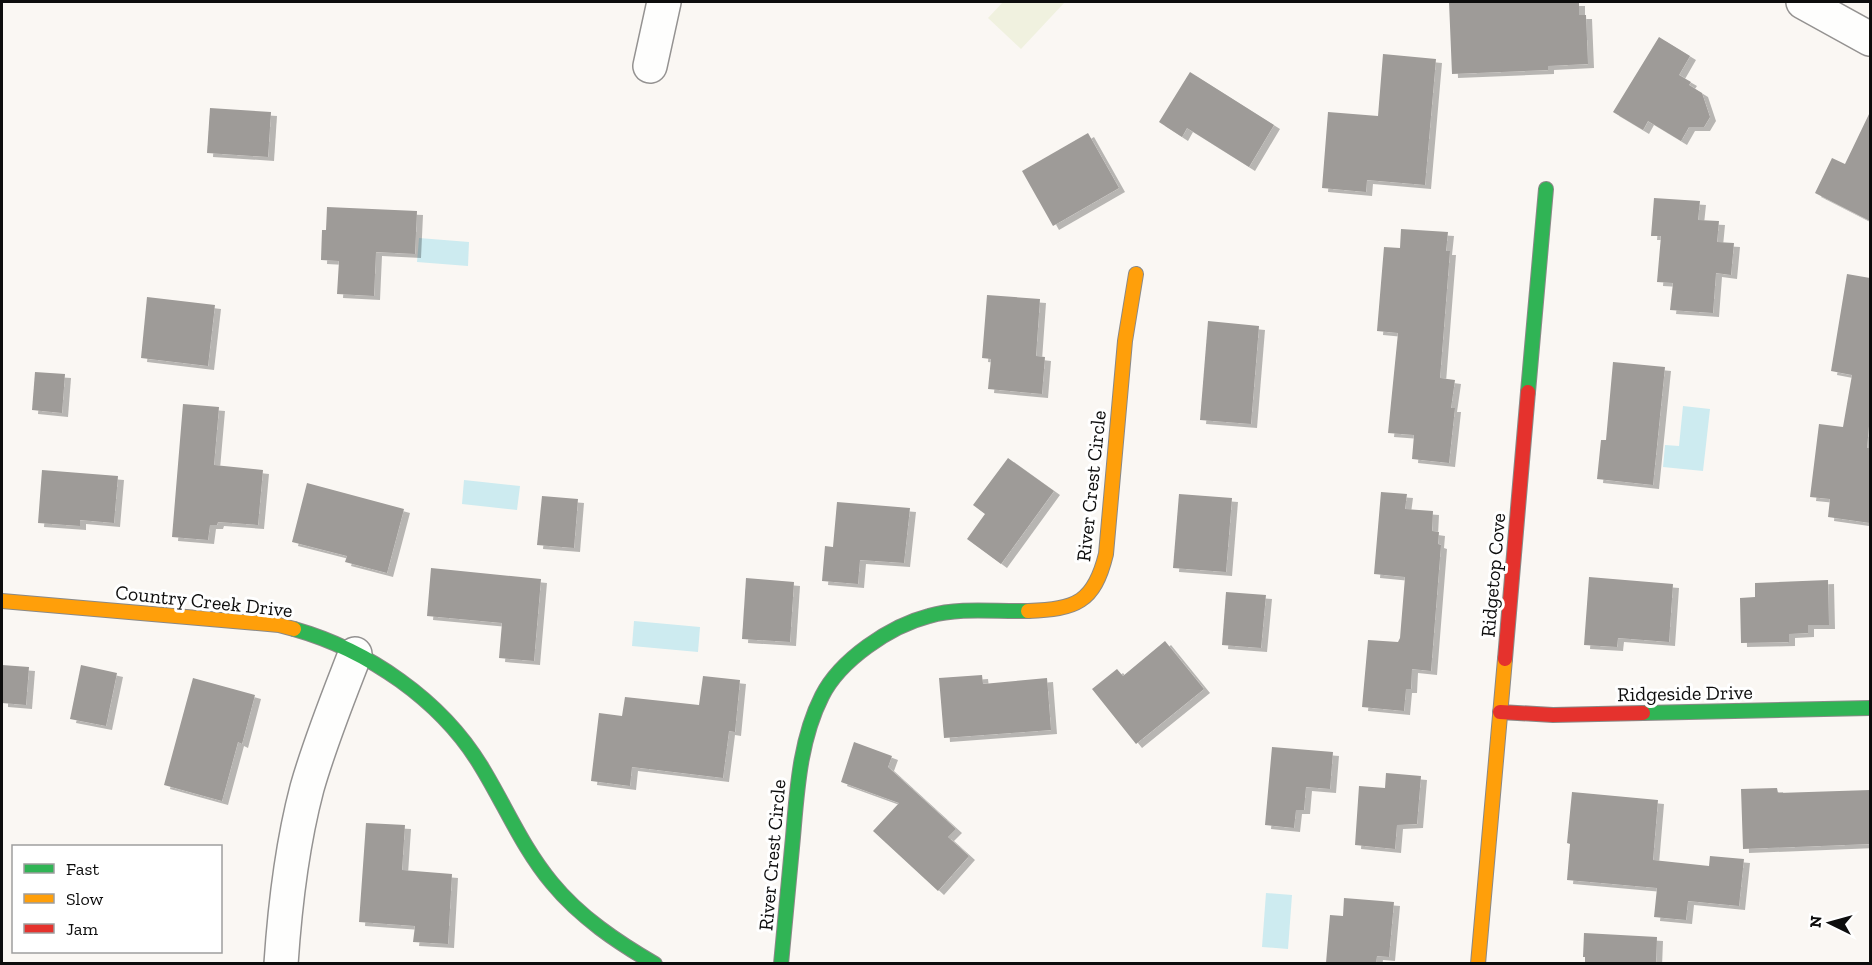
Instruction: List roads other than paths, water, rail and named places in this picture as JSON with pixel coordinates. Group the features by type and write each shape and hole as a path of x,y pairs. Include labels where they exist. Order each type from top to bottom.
{"street":[{"path":"650,66 664,2"},
{"path":"1803,2 1870,39"},
{"name":"Ridgetop Cove","path":"1479,963 1546,189"},
{"name":"River Crest Circle","path":"781,963 800,767 808,729 824,693 835,678 847,664 876,640 910,622 945,613 982,610 1057,610 1071,606 1085,598 1096,585 1106,554 1125,340 1136,274"},
{"name":"Country Creek Drive","path":"2,601 279,625 318,636 355,654 397,678 435,710 463,740 486,773 526,849 550,884 616,942 655,963"},
{"path":"281,963 292,859 308,787 331,715 355,654"},
{"name":"Ridgeside Drive","path":"1500,712 1553,716 1870,708"}],"water":[{"path":"419,238 469,242 468,266 417,262"},
{"path":"1683,406 1710,409 1703,471 1663,467 1665,445 1679,446"},
{"path":"464,480 520,486 517,510 462,504"},
{"path":"634,621 700,627 698,652 632,646"},
{"path":"1266,893 1292,895 1288,949 1262,947"}]}
